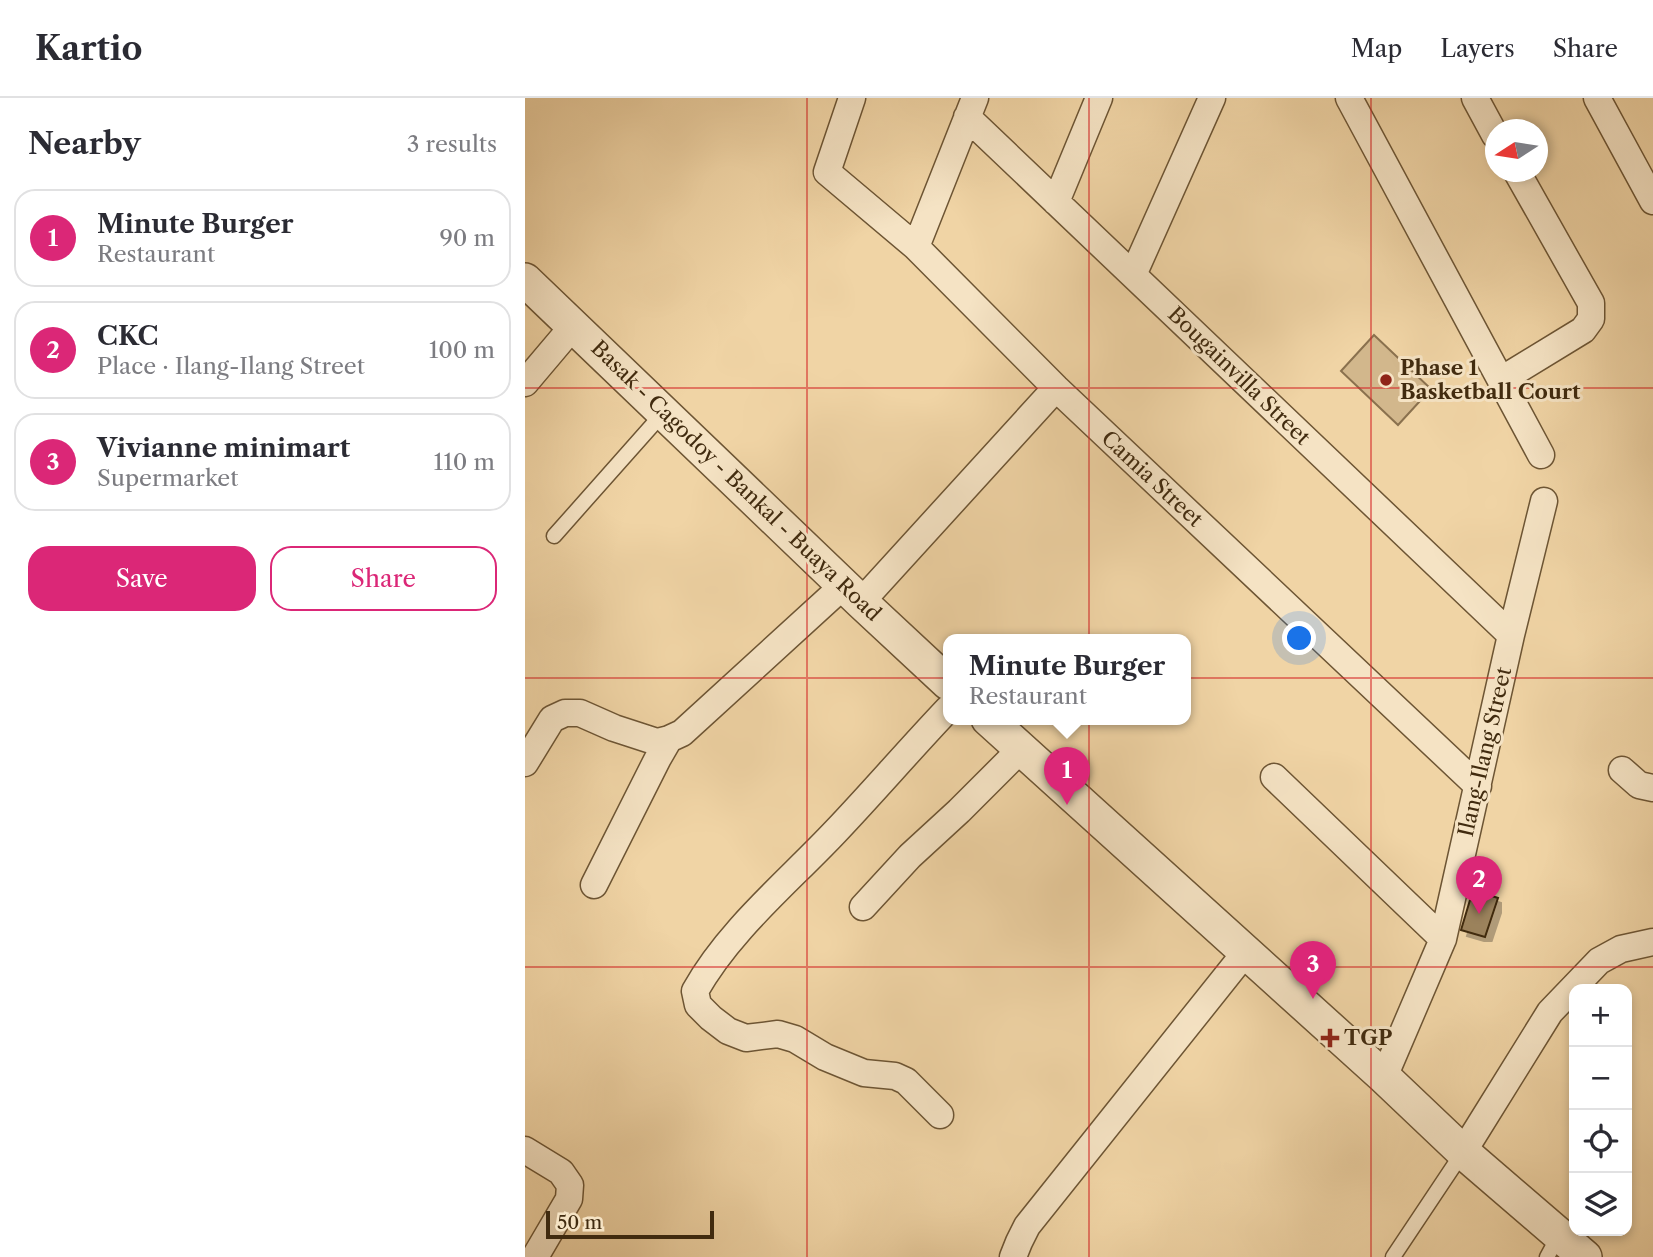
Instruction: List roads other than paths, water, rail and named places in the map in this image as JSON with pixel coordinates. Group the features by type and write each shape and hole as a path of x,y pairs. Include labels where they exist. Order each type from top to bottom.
{"street":[{"name":"Camia Street","path":"852,98 827,172 916,247 1056,388 1478,786"},
{"path":"1056,202 1099,98"},
{"path":"1133,275 1212,98"},
{"path":"1349,98 1541,455"},
{"path":"1475,98 1487,119"},
{"path":"1597,98 1653,201"},
{"path":"916,247 971,108"},
{"name":"Bougainvilla Street","path":"971,108 1056,202 1511,635"},
{"path":"1501,380 1583,330 1591,319 1591,303 1523,182"},
{"name":"Basak - Cagodoy - Bankal - Buaya Road","path":"525,279 943,678"},
{"path":"525,383 574,325"},
{"path":"525,762 552,719 565,713 580,713 657,742 682,733 852,594 965,486 1056,388"},
{"name":"Ilang-Ilang Street","path":"1384,1077 1443,940 1511,635 1544,501"},
{"path":"940,1115 907,1081 895,1076 864,1073 825,1057 795,1039 778,1034 746,1038 728,1031 698,1005 695,991 704,974 736,935 943,714"},
{"path":"995,725 1384,1077 1463,1152 1553,1246 1585,1257"},
{"path":"594,885 669,739"},
{"path":"863,907 910,856 1021,749"},
{"path":"1622,770 1639,785 1653,788"},
{"path":"1274,777 1443,940"},
{"path":"1463,1152 1550,1012 1598,961 1621,949 1653,942"},
{"path":"1013,1257 1027,1226 1245,953"},
{"path":"525,1150 561,1172 570,1185 569,1199 535,1257"}],"lane":[{"path":"554,537 664,412"},
{"path":"1392,1257 1463,1152"}],"place":[{"name":"Phase 1 Basketball Court","path":"1386,380"},
{"name":"Minute Burger","path":"1067,805"},
{"name":"CKC","path":"1479,914"},
{"name":"Vivianne minimart","path":"1313,999"},
{"name":"TGP","path":"1330,1038"}]}
